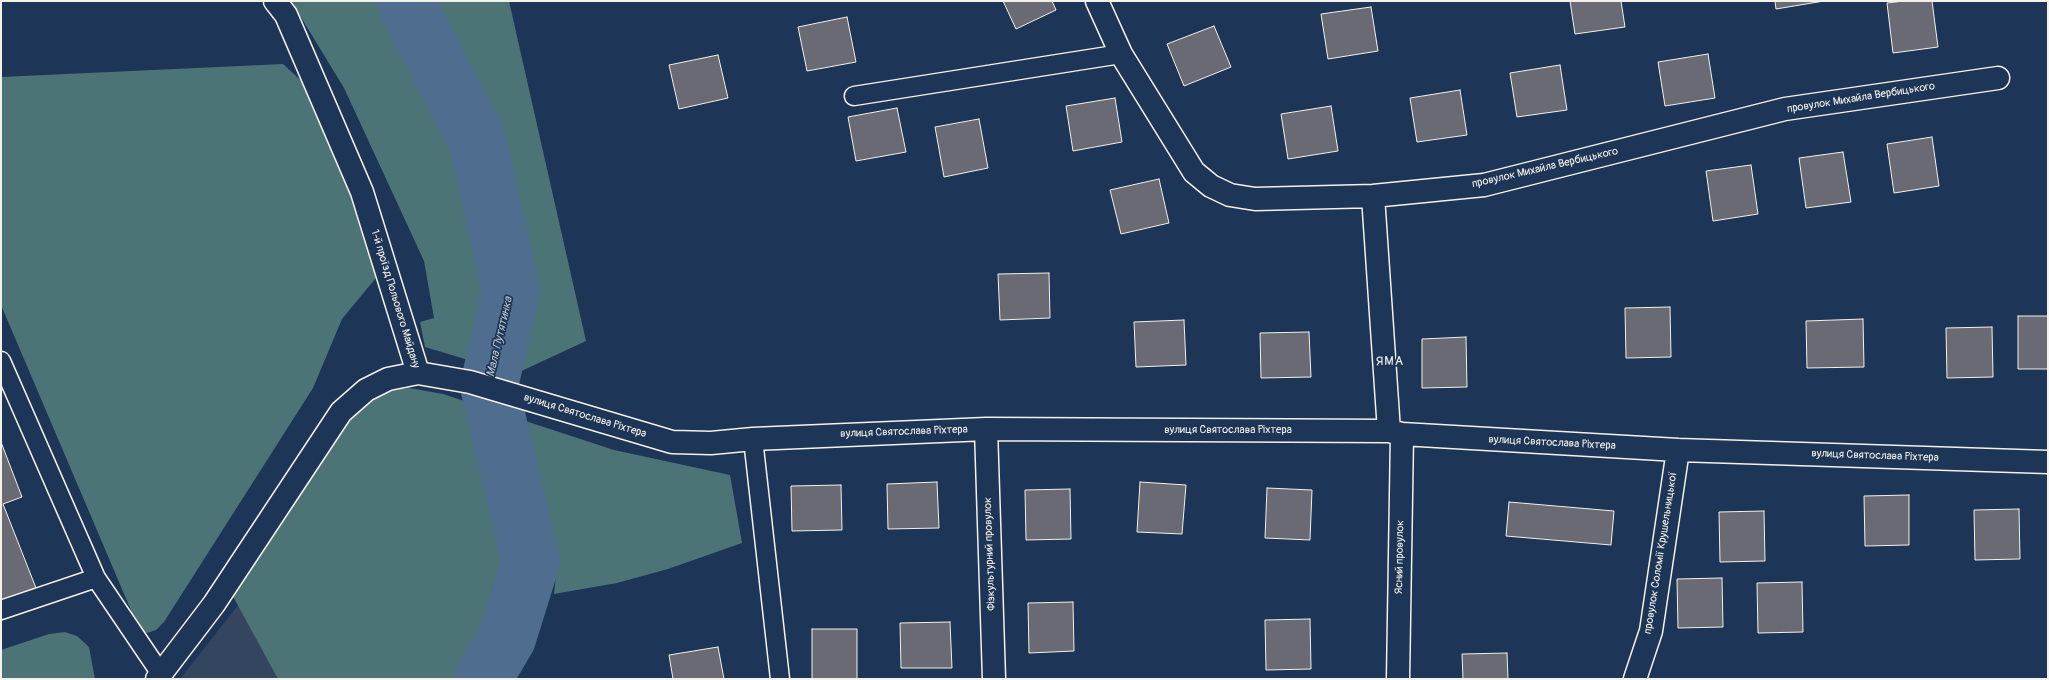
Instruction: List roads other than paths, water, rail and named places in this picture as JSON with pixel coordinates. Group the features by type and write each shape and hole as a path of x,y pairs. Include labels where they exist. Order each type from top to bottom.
{"street":[{"name":"1-й проїзд Польового Майдану","path":"160,677 214,604 341,412 371,387 388,379 418,373 362,192 286,15 275,1"},
{"name":"провулок Михайла Вербицького","path":"1097,1 1121,54 1194,172 1211,186 1230,195 1255,199 1373,196 1484,185 1785,109 1998,78"},
{"name":"Ясний провулок","path":"1373,196 1396,433 1398,679"},
{"name":"вулиця Святослава Ріхтера","path":"418,373 470,382 672,442 711,443 752,438 986,429 1396,433 1678,450 2048,462"},
{"name":"Фізкультурний провулок","path":"986,429 994,679"},
{"name":"провулок Соломії Крушельницької","path":"1635,679 1650,631 1678,450"}],"lane":[{"path":"854,96 1121,54"},
{"path":"1,361 96,578 160,677"},
{"path":"752,438 780,679"},
{"path":"1,610 96,578"}],"waterway":[{"name":"Мала Путятинка","path":"405,1 477,139 511,290 489,386 531,561 507,638 483,679"}],"district":[{"name":"ЯМА","path":"1390,362"}]}
